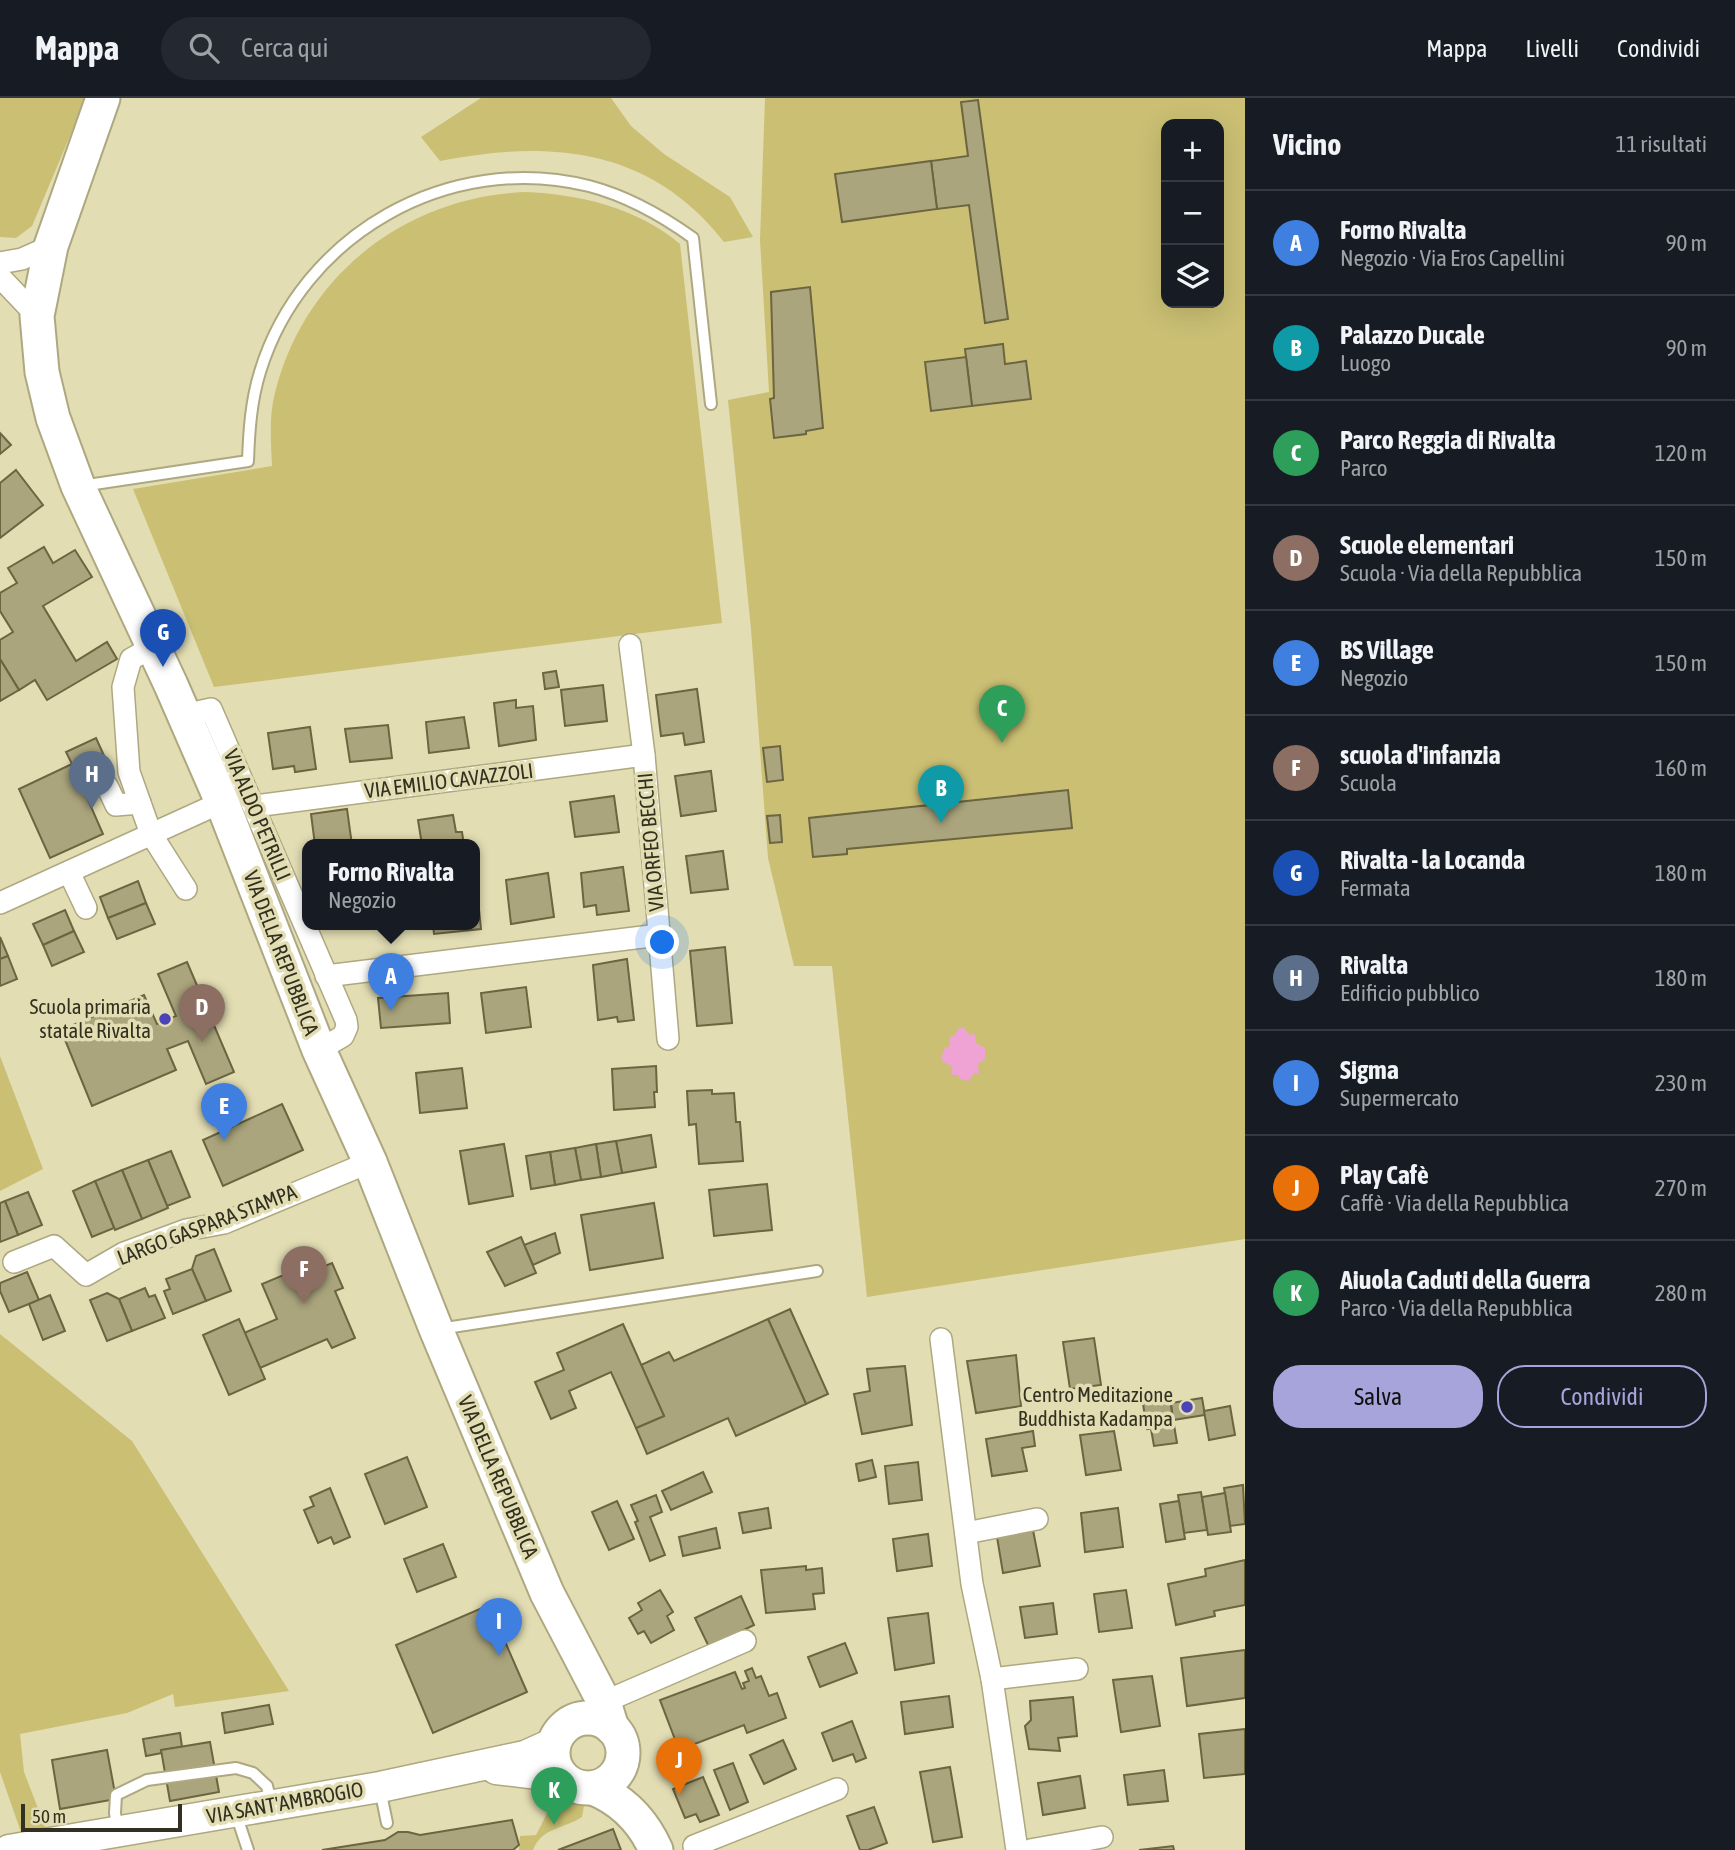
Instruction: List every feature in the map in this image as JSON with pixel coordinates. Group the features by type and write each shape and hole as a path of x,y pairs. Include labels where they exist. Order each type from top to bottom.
{"main road":[{"name":"VIA DELLA REPUBBLICA","path":"103,98 51,246 37,316 42,372 60,439 142,653 184,715 222,802 319,1050 370,1162 436,1329 547,1593 621,1744 622,1762 647,1806 652,1842"},
{"name":"VIA DELLA REPUBBLICA","path":"575,1650 578,1690 564,1732 553,1754 555,1766 562,1777 576,1786 593,1788 623,1803 652,1842"},
{"path":"564,1732 608,1715"},
{"name":"VIA SANT'AMBROGIO","path":"9,1850 86,1844 118,1831 380,1787 478,1767 524,1756 564,1732"},
{"path":"593,1788 611,1779 622,1762"},
{"name":"VIA SANT'AMBROGIO","path":"478,1767 562,1777"}],"street":[{"path":"0,263 22,259 51,246"},
{"path":"0,277 37,316"},
{"name":"VIA ORFEO BECCHI","path":"630,645 644,755 668,1039"},
{"path":"142,653 123,687 129,772 151,834 186,889"},
{"name":"VIA ALDO PETRILLI","path":"184,715 211,709 302,919"},
{"name":"VIA EMILIO CAVAZZOLI","path":"255,806 644,755"},
{"path":"107,786 116,805 140,803"},
{"path":"0,903 222,802"},
{"path":"69,872 86,908"},
{"name":"VIA ALDO PETRILLI","path":"307,930 348,1027 343,1036 319,1050"},
{"path":"326,976 659,935"},
{"name":"LARGO GASPARA STAMPA","path":"14,1262 54,1246 86,1275 124,1253 186,1230 224,1223 370,1162"},
{"path":"942,1339 972,1584 992,1679 1017,1850"},
{"path":"967,1533 1037,1519"},
{"path":"608,1715 745,1641"},
{"path":"992,1679 1077,1669"},
{"path":"694,1846 837,1789"},
{"path":"1030,1850 1102,1838"}],"lane":[{"path":"78,486 248,461 253,401 260,372 279,325 300,290 319,267 365,227 416,199 472,183 531,178 589,187 644,207 693,239 711,404"},
{"path":"436,1329 817,1271"},
{"path":"118,1831 116,1795 147,1780 236,1768 253,1773 267,1786 272,1805"},
{"path":"380,1787 387,1823"},
{"path":"235,1811 248,1850"}],"shaded area":[{"path":"0,98 86,98 32,226 16,238 0,237"},
{"path":"481,98 611,98 631,126 664,154 730,197 753,237 724,242 695,211 664,187 631,169 596,158 559,152 521,151 440,161 421,137"},
{"path":"765,98 1245,98 1245,1239 867,1297 832,966 794,966 768,858 751,629 728,400 769,392 760,240"},
{"path":"525,192 566,196 607,205 646,221 680,244 722,623 214,687 133,489 272,466 272,405 288,354 308,315 334,281 365,251 400,227 439,209 481,197"},
{"path":"959,1028 964,1028 970,1035 975,1034 976,1043 985,1048 985,1059 978,1064 979,1073 974,1073 969,1081 952,1075 952,1066 943,1062 941,1057 945,1048 950,1046 949,1037 954,1036"},
{"path":"0,1056 43,1169 0,1191"},
{"path":"0,1334 132,1441 289,1691 175,1707 173,1694 127,1713 20,1734 24,1772 47,1832 22,1835 0,1772"},
{"path":"560,1799 575,1799 584,1806 582,1817 542,1837 533,1850 519,1850 520,1836 536,1835 549,1810"}],"building":[{"path":"978,100 1008,319 985,323 969,205 937,209 931,161 968,156 961,102"},
{"path":"931,161 937,209 842,222 835,174"},
{"path":"810,287 823,428 806,431 806,434 774,438 770,399 774,398 771,292"},
{"path":"1003,344 1005,364 1026,361 1031,399 972,406 965,349"},
{"path":"966,357 972,406 931,411 925,362"},
{"path":"0,433 11,445 0,454"},
{"path":"16,470 43,505 0,538 0,483"},
{"path":"44,547 53,563 75,550 92,577 43,606 76,661 107,642 117,659 47,700 35,680 19,690 0,659 0,640 13,632 0,611 0,593 17,583 8,568"},
{"path":"0,659 19,690 0,701"},
{"path":"556,671 559,687 545,689 543,673"},
{"path":"603,685 607,721 565,726 561,690"},
{"path":"697,689 704,742 685,745 683,733 661,736 656,695"},
{"path":"516,700 516,708 533,706 536,740 499,746 494,703"},
{"path":"464,717 469,748 429,753 426,722"},
{"path":"388,725 392,758 350,762 345,729"},
{"path":"310,727 316,769 295,772 294,766 273,769 268,733"},
{"path":"96,738 111,771 81,784 103,834 50,858 19,789 72,764 66,752"},
{"path":"780,746 783,780 767,782 763,748"},
{"path":"711,771 716,811 681,816 675,776"},
{"path":"1068,790 1072,828 847,849 847,854 813,857 809,818"},
{"path":"614,796 619,832 575,837 570,802"},
{"path":"347,809 351,839 314,839 311,814"},
{"path":"453,815 456,832 462,832 463,839 421,839 418,820"},
{"path":"780,815 782,842 770,843 767,816"},
{"path":"723,851 728,889 691,893 686,856"},
{"path":"623,867 629,911 597,915 596,905 584,907 581,873"},
{"path":"548,873 554,917 511,924 506,880"},
{"path":"138,881 146,903 108,918 100,897"},
{"path":"146,903 155,924 117,939 108,918"},
{"path":"65,910 74,931 43,945 33,924"},
{"path":"434,930 472,930 434,934"},
{"path":"74,931 84,952 52,966 43,945"},
{"path":"0,937 8,956 0,959"},
{"path":"725,947 732,1023 697,1026 690,951"},
{"path":"8,956 17,979 0,986 0,959"},
{"path":"627,959 634,1020 618,1022 617,1017 598,1020 593,965"},
{"path":"187,962 234,1072 206,1084 188,1041 167,1049 176,1070 92,1106 61,1030 144,995 157,1024 176,1016 158,974"},
{"path":"526,987 531,1027 486,1033 481,993"},
{"path":"448,993 450,1023 381,1028 378,998"},
{"path":"656,1066 655,1107 614,1110 612,1069"},
{"path":"462,1068 467,1108 420,1113 416,1073"},
{"path":"712,1090 712,1094 734,1093 736,1122 740,1122 743,1161 699,1164 696,1124 689,1125 687,1091"},
{"path":"282,1104 303,1150 223,1186 203,1140"},
{"path":"651,1135 656,1167 622,1173 616,1141"},
{"path":"616,1141 622,1173 601,1177 596,1144"},
{"path":"504,1144 513,1196 469,1204 460,1151"},
{"path":"596,1144 601,1177 581,1180 575,1148"},
{"path":"575,1148 581,1180 555,1185 550,1152"},
{"path":"171,1151 190,1197 167,1206 148,1160"},
{"path":"550,1152 555,1185 531,1189 526,1156"},
{"path":"148,1160 168,1208 142,1219 122,1170"},
{"path":"122,1170 142,1219 115,1230 95,1181"},
{"path":"95,1181 114,1228 92,1237 73,1191"},
{"path":"767,1184 772,1230 714,1236 709,1190"},
{"path":"28,1192 42,1225 18,1235 5,1201"},
{"path":"5,1201 18,1235 0,1242 0,1203"},
{"path":"654,1203 663,1258 590,1270 581,1215"},
{"path":"555,1233 560,1253 533,1265 524,1245"},
{"path":"521,1237 536,1273 505,1286 487,1252"},
{"path":"214,1249 231,1291 206,1301 192,1269 196,1256"},
{"path":"332,1263 343,1288 335,1291 355,1338 332,1348 327,1339 260,1368 244,1333 277,1319 262,1284 303,1267 306,1274"},
{"path":"192,1269 206,1301 173,1314 164,1291 170,1289 166,1279"},
{"path":"27,1272 39,1300 9,1312 0,1291 0,1283"},
{"path":"145,1288 149,1297 155,1295 165,1318 132,1331 119,1299"},
{"path":"107,1293 119,1299 132,1331 107,1341 90,1300"},
{"path":"50,1295 65,1331 43,1340 29,1304"},
{"path":"790,1309 828,1394 806,1404 768,1319"},
{"path":"239,1319 265,1379 229,1395 203,1335"},
{"path":"768,1319 806,1404 736,1436 728,1418 647,1454 636,1428 664,1416 641,1365 669,1352 674,1361"},
{"path":"623,1324 664,1416 636,1428 611,1372 569,1391 576,1408 551,1419 535,1382 564,1370 557,1353"},
{"path":"1094,1338 1101,1385 1070,1389 1063,1342"},
{"path":"1016,1355 1021,1406 976,1413 967,1361"},
{"path":"905,1366 912,1425 862,1434 854,1394 870,1391 867,1369"},
{"name":"Centro Meditazione Buddhista Kadampa","path":"1202,1398 1205,1415 1173,1420 1171,1403"},
{"path":"1170,1400 1174,1425 1147,1429 1143,1404"},
{"path":"1230,1406 1235,1435 1209,1440 1204,1411"},
{"path":"1174,1425 1177,1443 1154,1446 1151,1429"},
{"path":"1033,1431 1035,1446 1022,1448 1027,1471 992,1476 986,1439"},
{"path":"1114,1431 1121,1470 1086,1475 1080,1435"},
{"path":"407,1457 427,1507 385,1524 365,1474"},
{"path":"872,1460 876,1477 859,1481 856,1464"},
{"path":"918,1462 922,1500 889,1504 885,1466"},
{"path":"703,1472 712,1492 671,1510 662,1491"},
{"path":"1243,1485 1245,1524 1230,1526 1224,1488"},
{"path":"330,1488 350,1537 334,1544 331,1537 318,1543 304,1510 314,1506 310,1497"},
{"path":"1201,1492 1207,1530 1184,1533 1178,1495"},
{"path":"1225,1493 1231,1532 1208,1535 1202,1497"},
{"path":"656,1495 662,1512 650,1517 665,1555 650,1561 631,1505"},
{"path":"617,1501 634,1539 609,1550 592,1512"},
{"path":"1179,1501 1185,1539 1166,1542 1160,1504"},
{"path":"768,1508 771,1528 743,1533 739,1513"},
{"path":"1118,1508 1123,1547 1085,1552 1081,1513"},
{"path":"716,1528 720,1548 683,1556 679,1537"},
{"path":"1033,1530 1040,1566 1003,1573 997,1537"},
{"path":"928,1534 932,1566 897,1571 893,1539"},
{"path":"443,1544 456,1577 417,1592 404,1559"},
{"path":"1245,1560 1245,1605 1214,1611 1215,1616 1176,1625 1168,1584 1206,1576 1205,1569"},
{"path":"806,1566 806,1570 822,1568 824,1593 813,1594 815,1609 766,1613 761,1570"},
{"path":"660,1590 673,1612 667,1616 674,1630 651,1643 644,1631 638,1634 629,1618 642,1610 638,1603"},
{"path":"1126,1590 1132,1628 1099,1632 1094,1594"},
{"path":"741,1596 754,1625 709,1647 695,1618"},
{"path":"1053,1603 1057,1634 1025,1638 1020,1607"},
{"path":"489,1605 527,1692 433,1733 396,1645"},
{"path":"928,1613 934,1663 895,1670 888,1618"},
{"path":"845,1643 857,1673 820,1687 808,1657"},
{"path":"1245,1650 1245,1698 1187,1706 1181,1658"},
{"path":"752,1668 756,1678 761,1676 769,1696 777,1693 786,1718 747,1733 744,1725 679,1750 660,1700 735,1672 742,1689 745,1688 743,1683 749,1681 745,1671"},
{"path":"1152,1676 1160,1726 1121,1732 1113,1680"},
{"path":"949,1696 953,1727 905,1734 901,1702"},
{"path":"1073,1697 1077,1736 1058,1738 1060,1751 1029,1749 1025,1726 1031,1720 1030,1701"},
{"path":"269,1705 273,1724 225,1733 222,1713"},
{"path":"852,1721 866,1758 856,1762 853,1754 833,1761 822,1733"},
{"path":"1245,1729 1245,1774 1204,1778 1199,1734"},
{"path":"180,1733 182,1747 161,1750 162,1753 146,1756 143,1739"},
{"path":"783,1740 796,1769 764,1784 750,1755"},
{"path":"210,1742 219,1792 170,1801 161,1750"},
{"path":"107,1750 116,1799 60,1809 52,1760"},
{"path":"733,1763 748,1802 730,1810 714,1770"},
{"path":"950,1767 962,1837 933,1842 920,1772"},
{"path":"1164,1770 1168,1801 1128,1805 1124,1775"},
{"path":"1080,1776 1085,1808 1043,1815 1038,1783"},
{"path":"703,1777 719,1815 700,1822 696,1814 685,1818 673,1789"},
{"path":"874,1807 887,1843 860,1850 847,1816"},
{"path":"512,1820 519,1845 513,1850 322,1850 385,1840 398,1832 420,1835"},
{"path":"613,1829 621,1850 558,1850"},
{"path":"1173,1846 1174,1850 1139,1850"}],"place":[{"name":"Rivalta - la Locanda","path":"163,667"},
{"name":"Parco Reggia di Rivalta","path":"1002,743"},
{"name":"Rivalta","path":"92,809"},
{"name":"Palazzo Ducale","path":"941,823"},
{"name":"Forno Rivalta","path":"391,1011"},
{"name":"Scuola primaria statale Rivalta","path":"165,1019"},
{"name":"Scuole elementari","path":"202,1042"},
{"name":"BS Village","path":"224,1141"},
{"name":"scuola d'infanzia","path":"304,1304"},
{"name":"Centro Meditazione Buddhista Kadampa","path":"1187,1407"},
{"name":"Sigma","path":"499,1656"},
{"name":"Play Cafè","path":"679,1795"},
{"name":"Aiuola Caduti della Guerra","path":"554,1825"}]}
